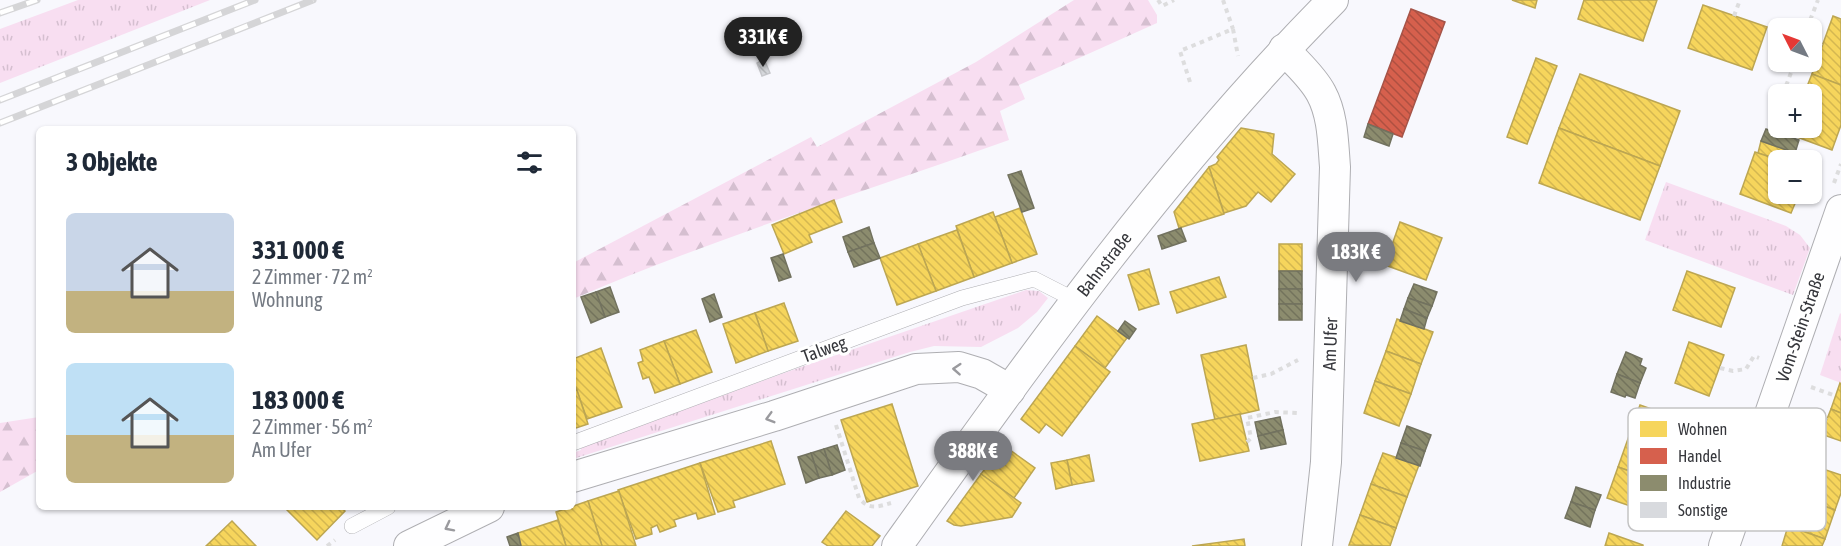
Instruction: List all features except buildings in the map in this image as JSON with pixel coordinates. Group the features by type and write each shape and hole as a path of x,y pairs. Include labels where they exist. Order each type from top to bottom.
{"street":[{"name":"Bahnstraße","path":"897,546 1075,300 1160,192 1284,49 1333,0"},
{"name":"Am Ufer","path":"1284,49 1321,93 1330,118 1335,167 1326,450 1317,546"},
{"name":"Vom-Stein-Straße","path":"1772,408 1841,210"},
{"path":"576,476 828,399 916,369 959,368 982,374 1010,390"},
{"path":"409,546 483,510"},
{"name":"Vom-Stein-Straße","path":"1724,546 1729,531"}],"lane":[{"name":"Talweg","path":"576,441 962,298 998,287 1034,279 1075,300"},
{"path":"352,526 382,510"}],"path":[{"path":"1158,0 1162,6 1174,0"},
{"path":"1223,0 1233,29 1240,65"},
{"path":"1734,16 1740,0"},
{"path":"1812,18 1818,0"},
{"path":"1190,82 1180,51 1233,29"},
{"path":"1253,378 1271,374 1300,359"},
{"path":"1809,386 1836,396"},
{"path":"828,399 859,498"},
{"path":"1247,442 1251,438 1247,418 1275,412 1299,413"}],"green space":[{"path":"78,0 210,0 0,83 0,29"},
{"path":"1074,0 1148,0 1157,15 1157,23 1019,85 1025,99 1000,111 1009,140 680,256 576,298 576,261 811,137 817,147 976,62"},
{"path":"1666,182 1786,226 1800,235 1810,248 1793,295 1645,240"},
{"path":"1026,290 1039,291 1048,298 1037,312 1018,328 981,347 934,346 910,352 576,458 576,452 581,450 581,447 781,374"},
{"path":"1841,314 1841,383 1820,375"},
{"path":"36,417 36,472 0,492 0,423"}],"railway":[{"path":"0,13 37,0"},
{"path":"0,100 255,0"},
{"path":"0,123 313,0"}]}
